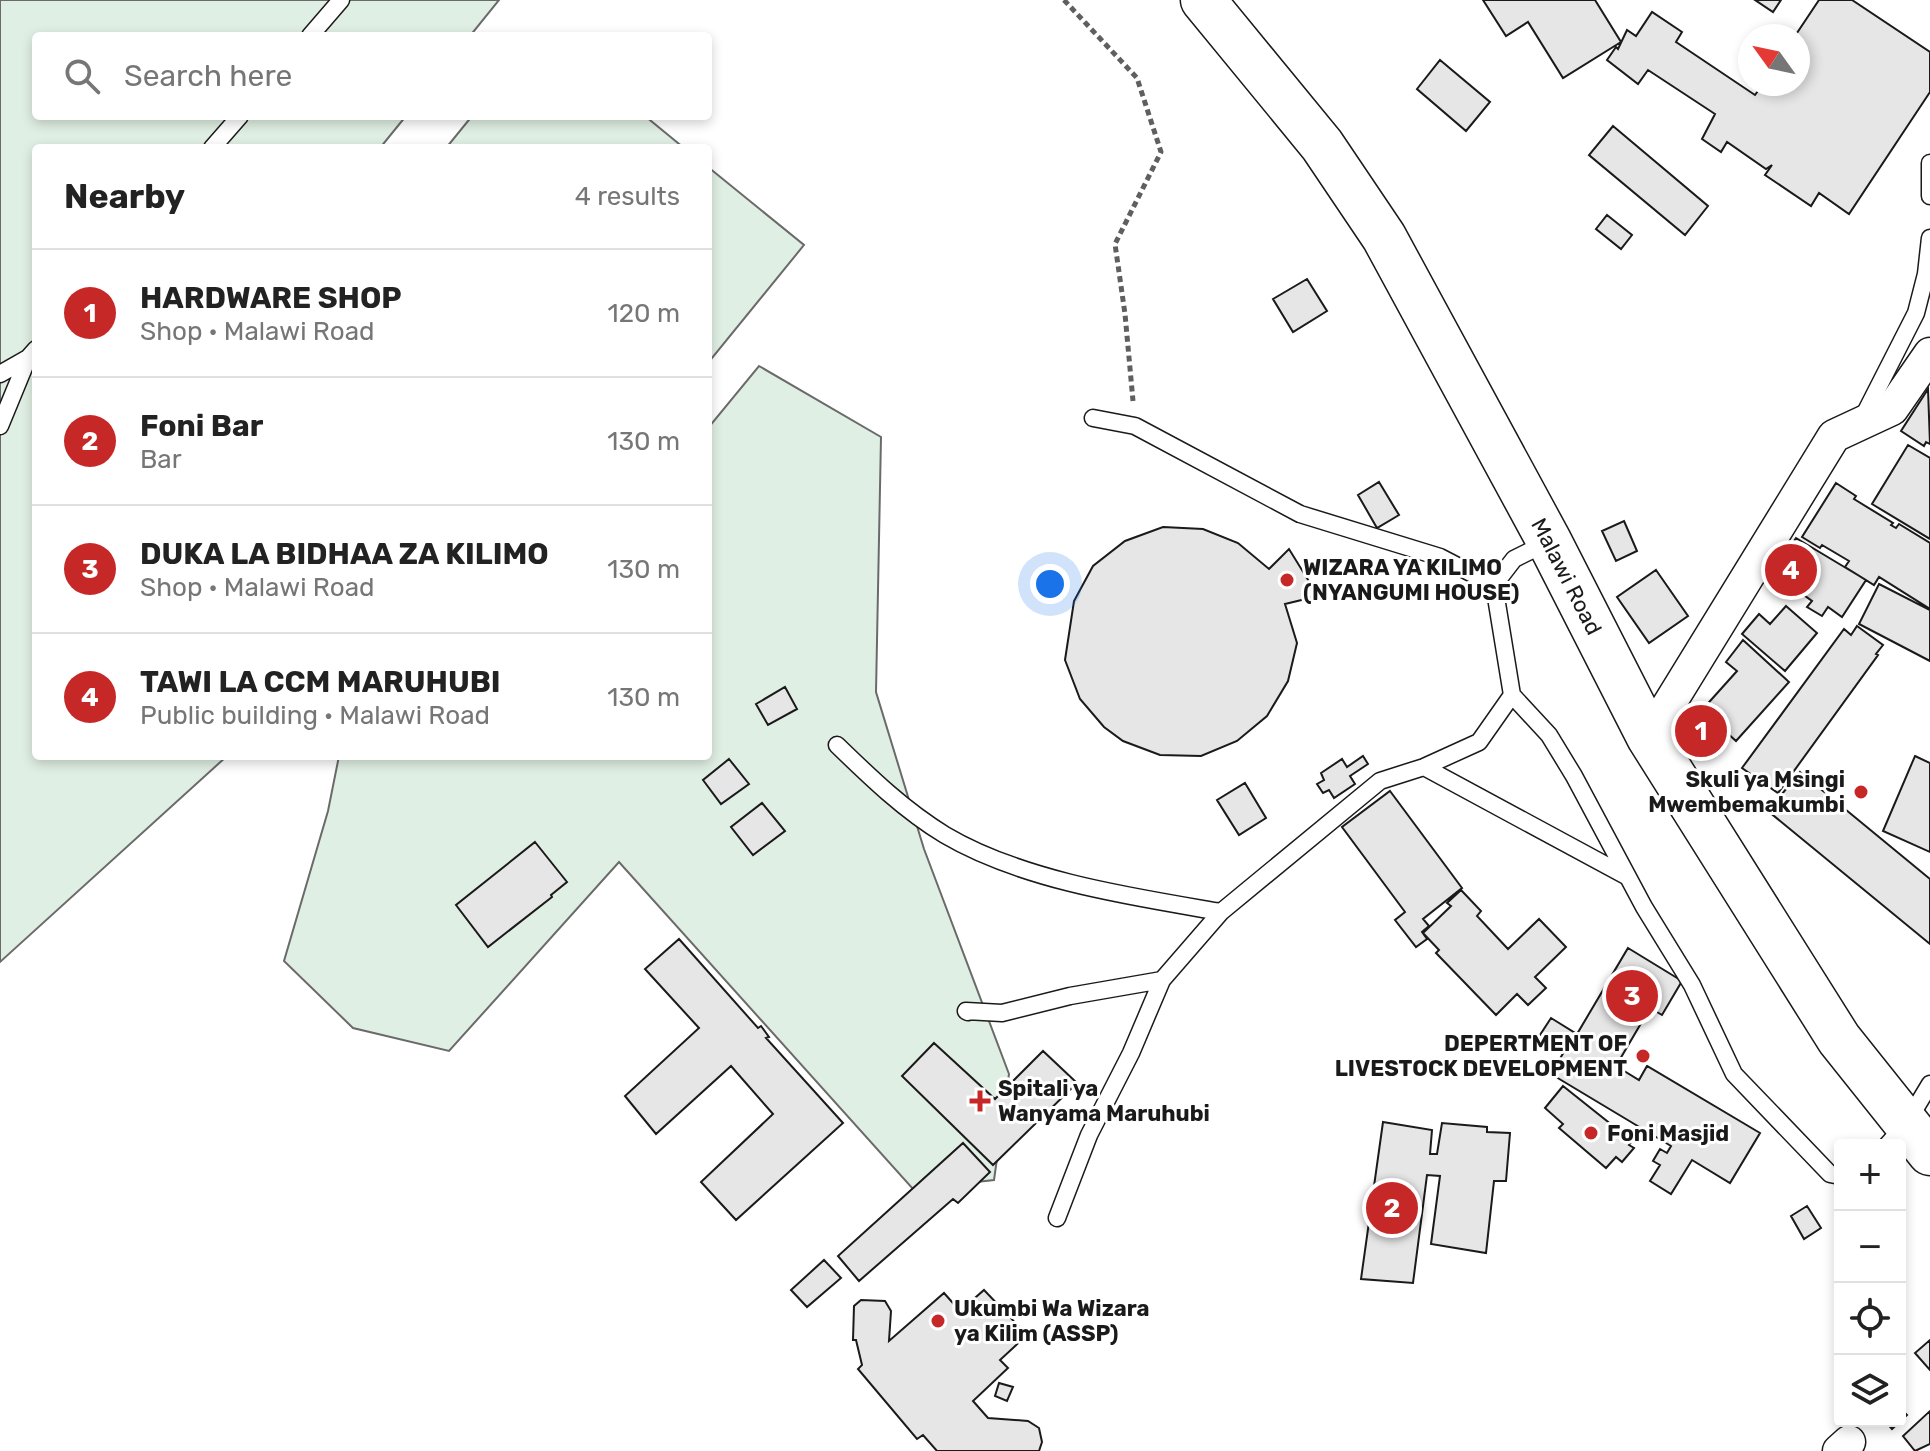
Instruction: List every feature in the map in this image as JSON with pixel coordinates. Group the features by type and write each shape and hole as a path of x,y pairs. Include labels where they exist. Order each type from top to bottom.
{"main road":[{"name":"Malawi Road","path":"1203,0 1322,145 1384,237 1549,541 1649,737 1839,1039 1908,1141"}],"street":[{"path":"1649,737 1834,436 1892,409 1930,354"}],"lane":[{"path":"313,32 341,0"},
{"path":"216,144 236,120"},
{"path":"1930,163 1930,196"},
{"path":"1860,424 1916,313 1926,274 1930,238"},
{"path":"0,374 32,354"},
{"path":"0,426 32,354"},
{"path":"1093,418 1135,426 1300,514 1440,557 1494,585"},
{"path":"1549,541 1514,559 1494,585 1512,695 1549,735 1627,877 1692,985 1734,1074 1834,1175"},
{"path":"1057,1218 1089,1135 1131,1053 1162,980 1221,912 1380,781 1424,767 1479,742 1512,695"},
{"path":"837,745 890,796 946,835 996,860 1112,893 1221,912"},
{"path":"1424,767 1627,877"},
{"path":"968,1012 1002,1013 1070,996 1162,980"},
{"path":"1908,1141 1930,1084"}],"path":[{"path":"1064,0 1137,78 1161,152 1115,244 1135,426"}],"green space":[{"path":"0,0 499,0 473,32 32,32 32,120 403,120 383,144 32,144 32,760 223,760 0,962"},
{"path":"469,120 650,120 679,144 449,144"},
{"path":"712,170 804,245 712,358"},
{"path":"759,366 881,437 876,692 924,849 1009,1074 994,1180 913,1189 619,862 449,1051 353,1028 284,961 328,811 338,760 712,760 712,423"}],"building":[{"path":"1483,0 1595,0 1621,42 1563,78 1528,22 1506,36"},
{"path":"1755,0 1781,0 1773,12"},
{"path":"1819,0 1852,0 1930,52 1930,92 1849,214 1819,193 1811,206 1765,175 1772,165 1766,169 1727,142 1721,152 1702,139 1715,114 1648,70 1638,84 1607,60 1616,47 1618,49 1627,30 1636,36 1652,12 1682,32 1676,42 1738,84 1738,96 1810,96 1810,24 1803,24"},
{"path":"1440,60 1490,102 1466,131 1417,89"},
{"path":"1613,126 1708,206 1685,235 1589,155"},
{"path":"1607,215 1632,235 1621,249 1596,229"},
{"path":"1307,279 1327,311 1293,332 1273,299"},
{"path":"1928,389 1930,444 1926,442 1924,446 1901,431"},
{"path":"1908,445 1930,458 1930,539 1872,504"},
{"path":"1379,482 1399,515 1377,528 1358,495"},
{"path":"1836,483 1856,496 1854,499 1893,523 1891,525 1896,528 1899,524 1930,543 1930,609 1879,577 1874,585 1845,567 1849,561 1802,537"},
{"path":"1624,521 1637,551 1616,561 1602,531"},
{"path":"1163,527 1203,529 1238,543 1269,569 1289,549 1318,596 1285,604 1297,643 1288,681 1267,716 1237,741 1201,756 1160,755 1123,741 1104,727 1080,699 1065,660 1074,601 1093,566 1125,541"},
{"path":"1796,538 1866,580 1842,617 1828,607 1822,616 1807,607 1812,601 1773,573"},
{"path":"1656,570 1688,616 1649,643 1617,597"},
{"path":"1879,584 1930,610 1930,661 1859,624"},
{"path":"1786,606 1817,633 1785,671 1742,634 1759,614 1770,624"},
{"path":"1857,626 1883,645 1778,793 1742,768 1844,629 1851,635"},
{"path":"1743,640 1789,682 1736,741 1702,710 1737,671 1726,662"},
{"path":"785,687 797,709 768,725 756,704"},
{"path":"1363,756 1368,764 1350,776 1355,784 1334,798 1329,790 1323,793 1317,784 1324,780 1321,773 1342,759 1347,767"},
{"path":"1915,756 1930,763 1930,852 1883,831"},
{"path":"729,759 749,784 721,804 703,780"},
{"path":"1800,772 1930,879 1930,944 1768,811"},
{"path":"1245,783 1266,818 1239,835 1217,800"},
{"path":"1390,791 1462,888 1423,919 1429,926 1422,932 1427,939 1416,947 1395,920 1405,912 1342,827"},
{"path":"762,803 785,831 753,855 731,827"},
{"path":"535,842 567,882 488,947 456,905"},
{"path":"1461,890 1481,911 1477,916 1508,949 1539,919 1566,947 1535,977 1546,988 1528,1005 1517,994 1496,1015 1436,953 1439,950 1423,933 1451,906 1447,903"},
{"path":"679,939 758,1028 761,1026 769,1037 766,1038 843,1123 736,1220 701,1182 773,1114 731,1066 656,1134 625,1096 699,1028 645,969"},
{"path":"1628,948 1682,981 1662,1015 1650,1008 1616,1066 1639,1080 1647,1066 1760,1133 1730,1183 1692,1160 1671,1194 1650,1181 1660,1165 1653,1161 1660,1149 1667,1153 1671,1146 1551,1074 1565,1050 1540,1035 1551,1018 1577,1034"},
{"path":"934,1043 995,1099 1043,1051 1077,1083 993,1165 902,1076"},
{"path":"1563,1086 1632,1141 1629,1145 1634,1148 1622,1162 1616,1157 1606,1168 1559,1128 1563,1124 1545,1108"},
{"path":"1383,1122 1432,1130 1430,1154 1437,1154 1442,1123 1487,1127 1487,1132 1510,1133 1506,1181 1494,1181 1486,1253 1431,1244 1440,1176 1427,1175 1413,1283 1361,1279"},
{"path":"963,1143 990,1172 958,1203 953,1199 859,1281 838,1256"},
{"path":"1807,1206 1821,1228 1804,1239 1791,1216"},
{"path":"824,1260 841,1278 807,1307 791,1290"},
{"path":"984,1290 1027,1335 1000,1360 1008,1368 973,1401 988,1418 1028,1421 1039,1428 1042,1442 1039,1451 937,1451 923,1435 917,1439 858,1369 862,1365 856,1340 853,1340 854,1306 861,1300 885,1301 891,1311 889,1341 944,1293 960,1311"},
{"path":"1930,1340 1930,1370 1915,1353"},
{"path":"999,1383 1013,1387 1007,1401 995,1396"},
{"path":"1930,1411 1930,1444 1915,1451 1903,1436"}],"place":[{"name":"TAWI LA CCM MARUHUBI","path":"1791,570"},
{"name":"WIZARA YA KILIMO (NYANGUMI HOUSE)","path":"1287,580"},
{"name":"HARDWARE SHOP","path":"1701,731"},
{"name":"Skuli ya Msingi Mwembemakumbi","path":"1861,792"},
{"name":"DUKA LA BIDHAA ZA KILIMO","path":"1632,996"},
{"name":"DEPERTMENT OF LIVESTOCK DEVELOPMENT","path":"1643,1056"},
{"name":"Spitali ya Wanyama Maruhubi","path":"980,1101"},
{"name":"Foni Masjid","path":"1591,1133"},
{"name":"Foni Bar","path":"1392,1208"},
{"name":"Ukumbi Wa Wizara ya Kilim (ASSP)","path":"938,1321"}]}
